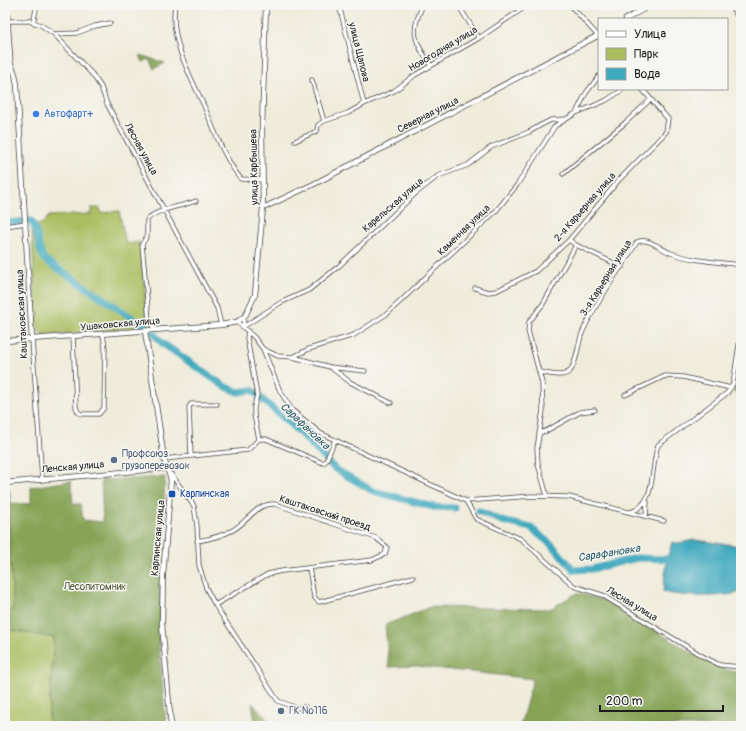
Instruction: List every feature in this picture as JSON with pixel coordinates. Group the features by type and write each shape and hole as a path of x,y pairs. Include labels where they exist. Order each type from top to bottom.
{"main road":[{"name":"улица Карбышева","path":"237,322 245,316 255,295 263,208 262,127 266,5"},
{"path":"628,18 650,5"},
{"path":"730,5 741,20"},
{"name":"Северная улица","path":"263,208 326,178 598,37"},
{"path":"5,64 11,64"},
{"name":"Каштаковская улица","path":"11,64 17,85 27,223 32,340"},
{"name":"Ушаковская улица","path":"5,341 221,325 237,322"},
{"path":"145,331 164,459 170,474"},
{"name":"Ленская улица","path":"5,483 42,478 167,468"},
{"name":"Карпинская улица","path":"170,474 163,575 162,624 171,726"}],"street":[{"name":"Каштаковская улица","path":"7,5 11,64"},
{"path":"33,22 37,5"},
{"name":"улица Карбышева","path":"175,5 177,39 182,58 216,136 241,179 263,180"},
{"name":"улица Щапова","path":"339,5 364,104"},
{"path":"423,5 415,27 416,43 431,66"},
{"path":"458,5 478,38"},
{"name":"Новогодняя улица","path":"324,121 348,114 364,104 394,91 415,75 478,38 528,5"},
{"path":"570,5 598,35"},
{"name":"Лесная улица","path":"8,21 33,22 41,25 54,34 101,87 107,104 217,308 221,325"},
{"path":"54,34 77,33 95,26 110,23"},
{"path":"576,113 586,93 598,77"},
{"path":"295,141 317,131 318,125 324,121 312,80"},
{"name":"Каменная улица","path":"293,357 309,349 354,335 388,313 409,295 496,211 517,185 555,126 576,113 605,101 622,90"},
{"path":"563,174 626,123 651,99 643,90"},
{"name":"2-я Карьерная улица","path":"475,288 488,292 496,291 512,284 536,271 569,240 619,180 666,132 668,119 651,99"},
{"name":"Карельская улица","path":"243,327 280,303 309,290 338,266 416,193 438,176 468,165 491,147 529,132 551,120 567,119"},
{"path":"155,330 149,320 142,244 147,236 146,220 150,215 165,210 183,207 196,201"},
{"path":"5,226 27,223"},
{"path":"569,240 576,245 622,267"},
{"name":"3-я Карьерная улица","path":"539,372 561,375 568,372 573,367 582,333 637,242 642,240 670,253 691,259 741,265"},
{"name":"2-я Карьерная улица","path":"547,496 538,464 537,448 543,410 542,383 528,331 529,322 543,304 576,245"},
{"path":"243,327 242,322 245,316"},
{"path":"237,322 248,331 263,349 280,391 292,410 320,433 335,440 466,500 489,497 569,497 664,520"},
{"path":"248,331 247,338 258,396 254,407 254,415 259,439"},
{"path":"646,516 647,501 658,446 727,393 733,384 741,332"},
{"path":"73,336 76,407 78,412 81,414 99,414 104,408 105,348 103,334"},
{"name":"Каштаковская улица","path":"32,340 42,478"},
{"path":"263,349 278,356 293,357 330,367 365,371"},
{"path":"330,367 350,382 391,403"},
{"path":"625,395 665,376 683,378 730,388"},
{"path":"191,456 189,407 191,404 217,404"},
{"path":"539,433 546,431 580,412 595,410"},
{"path":"164,459 248,450 259,439 266,439 319,462 327,461 335,440"},
{"path":"170,474 194,506 198,565 214,605 278,701 297,708 305,707"},
{"name":"Лесная улица","path":"466,500 476,518 521,539 574,586 602,595 704,657 720,665 741,668"},
{"path":"630,512 642,507 647,501"},
{"name":"Каштаковский проезд","path":"197,541 216,538 234,529 261,506 275,504 376,538 387,547 385,554 372,560 268,574 214,605"},
{"path":"309,568 314,597 319,602 413,577"}],"green space":[{"path":"140,55 165,63 154,69 149,59 143,62"},
{"path":"91,208 100,208 101,213 119,211 126,244 139,242 145,289 146,313 149,326 43,336 36,328 32,227 43,223 49,216 91,214"},
{"path":"741,357 741,393 734,392"},
{"name":"Лесопитомник","path":"165,477 159,645 166,726 48,726 54,638 5,629 5,611 13,610 8,506 5,506 5,489 9,488 11,503 31,504 31,487 71,481 73,504 81,504 83,520 103,522 101,480"},
{"path":"5,506 8,506 13,611 5,611"},
{"path":"577,593 609,602 702,659 727,670 741,673 741,726 520,726 533,679 417,666 389,667 385,625 430,607 550,609"},
{"path":"5,629 54,638 48,726 5,726"},
{"path":"252,703 266,718 267,726 256,726"}],"water":[{"path":"695,540 741,546 741,592 702,596 680,595 663,592 667,559 672,542 677,543"}],"waterway":[{"name":"Сарафановка","path":"5,223 31,221 36,230 40,251 45,260 149,329"},
{"name":"Сарафановка","path":"154,334 162,343 224,386 238,392 252,390 302,435 335,469 373,491 434,507 455,508"},
{"name":"Сарафановка","path":"479,511 502,521 531,528 553,546 574,570 592,569 637,558 667,559"}],"place":[{"name":"Автофарт+","path":"36,114"},
{"name":"Профсоюз грузоперевозок","path":"114,460"},
{"name":"Карпинская","path":"172,494"},
{"name":"ГК №116","path":"281,711"}]}
